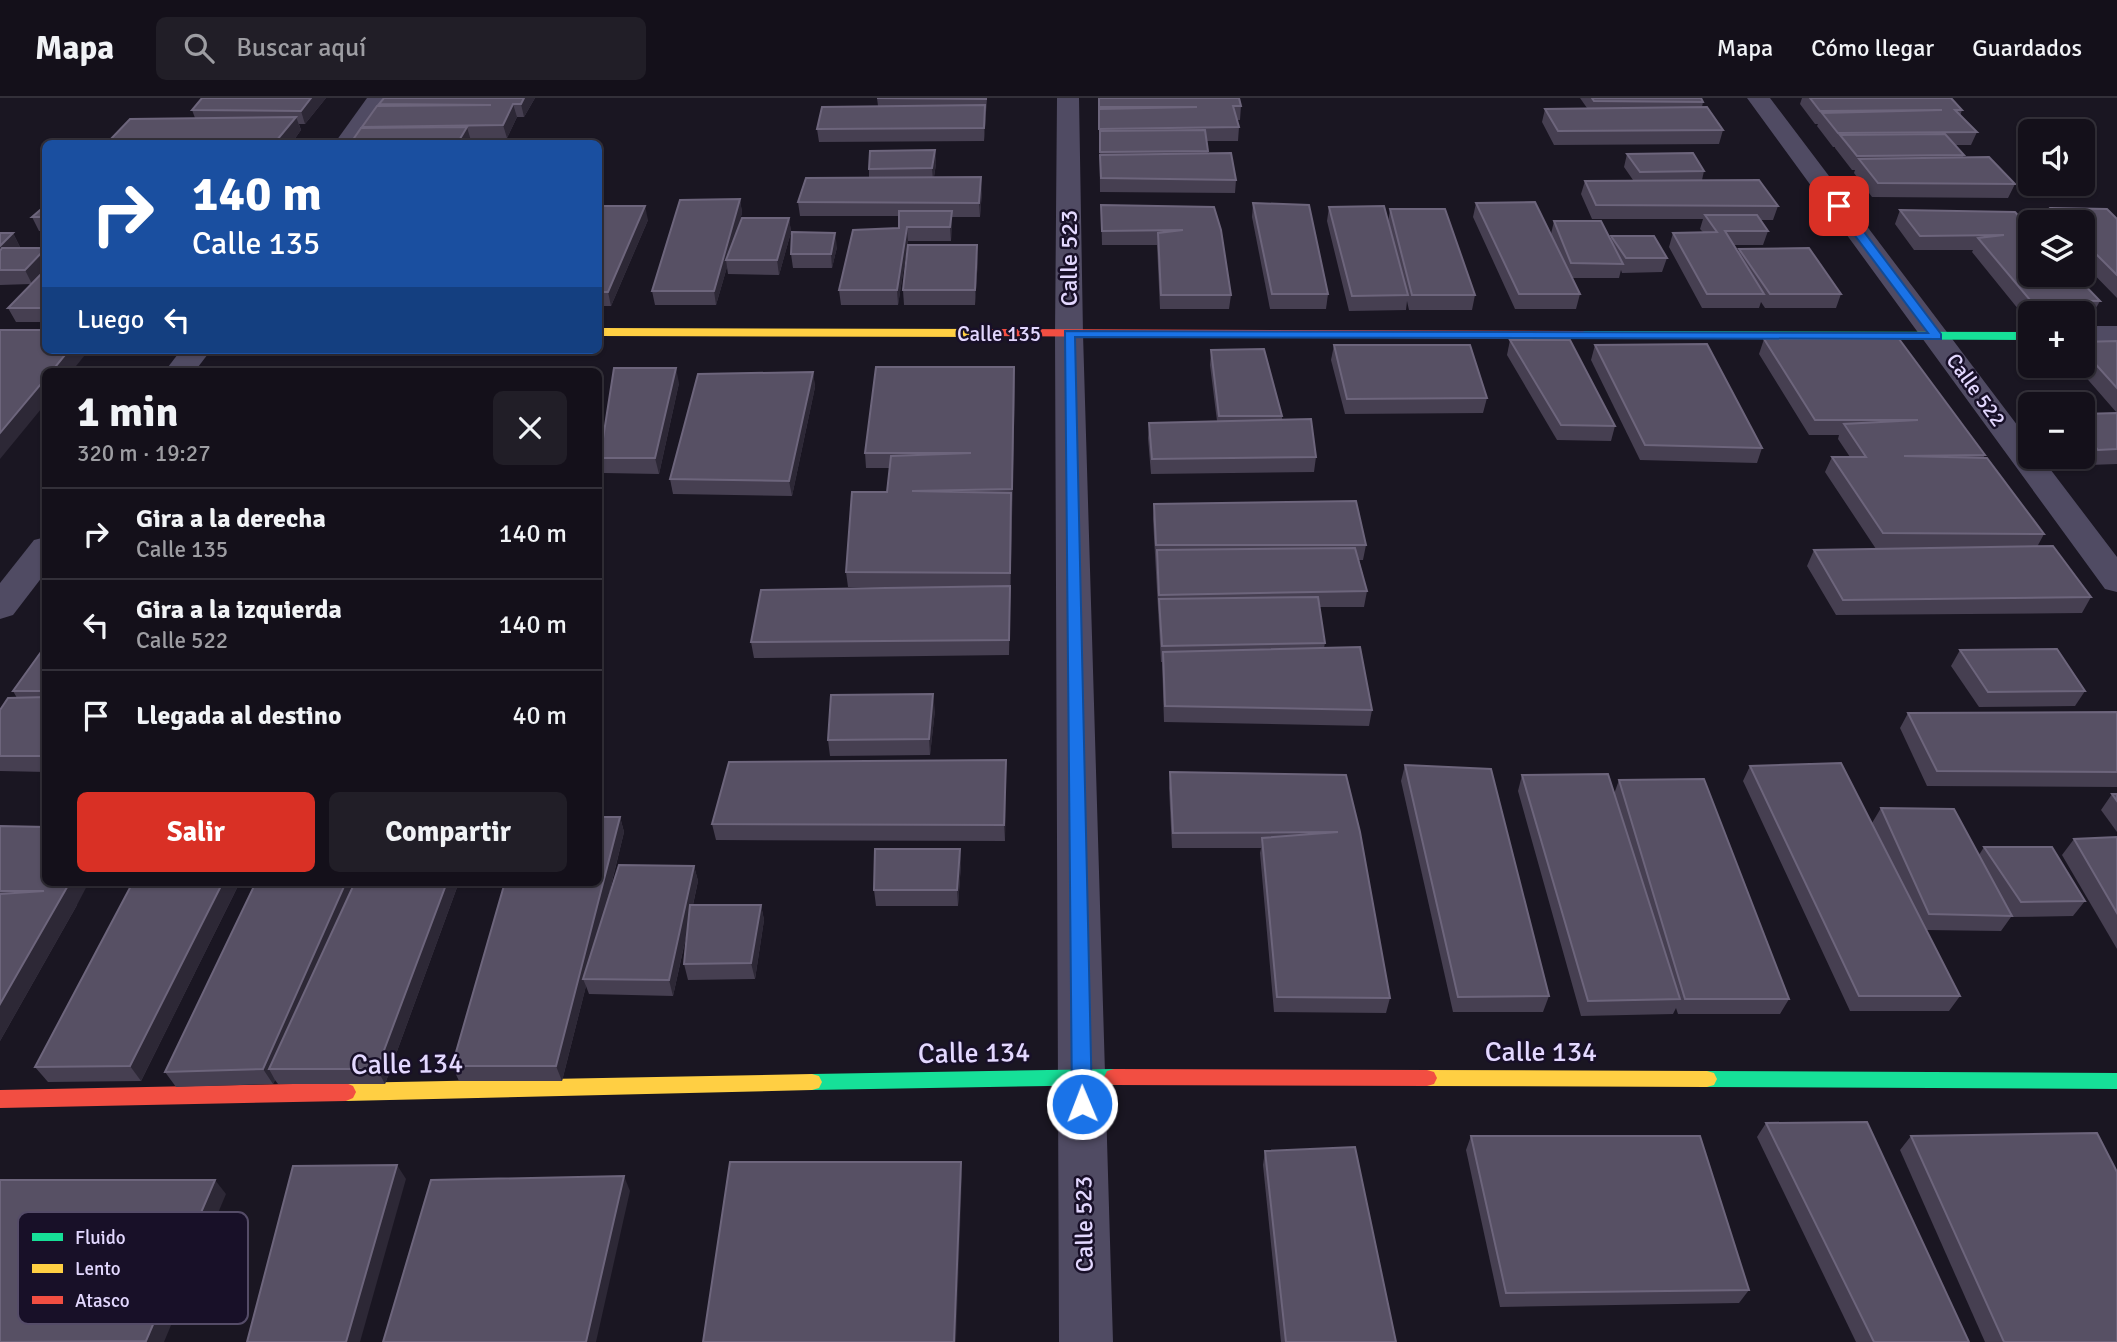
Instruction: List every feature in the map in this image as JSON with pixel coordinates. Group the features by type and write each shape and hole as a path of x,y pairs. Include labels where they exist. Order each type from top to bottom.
{"street":[{"path":"349,140 379,98"},
{"name":"Calle 523","path":"1068,98 1069,334 1086,1342"},
{"name":"Calle 522","path":"1758,98 2117,581"},
{"name":"Calle 135","path":"602,332 2018,336"},
{"path":"2095,335 2117,335"},
{"path":"182,368 193,354"},
{"path":"0,607 42,553"},
{"name":"Calle 134","path":"0,1099 1082,1077 2117,1081"}],"building":[{"path":"202,98 311,98 301,111 192,110"},
{"path":"384,98 524,98 521,104 513,104 503,125 362,127 377,106 491,105 379,104"},
{"path":"877,98 986,98 986,99"},
{"path":"1099,98 1239,98 1241,106 1233,106 1239,127 1099,129 1099,109 1197,107 1099,107"},
{"path":"1592,98 1701,98 1703,102 1594,101"},
{"path":"1810,98 1951,98 1962,110 1955,110 1977,132 1838,133 1822,113 1942,110 1820,111"},
{"path":"985,105 984,128 817,129 822,107"},
{"path":"1707,107 1723,130 1558,131 1545,109"},
{"path":"296,117 277,140 110,140 130,119"},
{"path":"467,127 459,140 353,140 361,128"},
{"path":"1205,130 1208,151 1100,152 1100,131"},
{"path":"1945,134 1964,155 1857,156 1840,135"},
{"path":"935,150 932,168 869,169 870,151"},
{"path":"1231,153 1236,180 1101,178 1100,155"},
{"path":"1693,153 1704,171 1640,172 1627,154"},
{"path":"1989,157 2015,184 1878,183 1859,159"},
{"path":"981,177 979,203 798,202 806,178"},
{"path":"1759,180 1778,206 1596,205 1585,181"},
{"path":"740,199 714,291 652,291 680,200"},
{"path":"1535,202 1580,294 1519,294 1476,203"},
{"path":"1253,203 1309,205 1328,294 1272,294"},
{"path":"1101,205 1214,207 1221,230 1231,295 1161,295 1158,233 1183,230 1102,231"},
{"path":"602,206 645,206 608,292 602,292"},
{"path":"1384,206 1408,295 1352,296 1329,207"},
{"path":"42,208 42,217 32,217"},
{"path":"2051,208 2107,209 2117,219 2117,275 2095,253 2095,210"},
{"path":"1390,209 1445,209 1475,295 1412,295"},
{"path":"1900,210 2015,212 2018,215 2018,286 1978,238 2004,235 1920,236"},
{"path":"899,211 952,211 950,227 907,227 897,290 839,290 853,230 899,228"},
{"path":"1705,215 1757,215 1768,231 1725,231 1764,294 1707,294 1673,233 1717,232"},
{"path":"742,218 789,218 777,260 726,260"},
{"path":"1554,221 1601,221 1623,264 1571,263"},
{"path":"792,232 835,233 831,254 791,254"},
{"path":"0,233 13,233 0,246"},
{"path":"1611,236 1654,236 1667,258 1626,258"},
{"path":"908,245 977,245 975,290 903,290"},
{"path":"2,248 42,248 42,252 25,270 0,270"},
{"path":"1809,248 1841,294 1770,294 1739,249"},
{"path":"42,273 42,308 8,308"},
{"path":"2019,287 2087,287 2100,301 2030,300"},
{"path":"0,330 42,330 42,354 66,354 54,368 42,368 42,383 0,433"},
{"path":"1764,339 1899,339 1985,455 1904,456 1987,458 2044,534 1883,533 1832,457 1866,457 1844,424 1918,420 1815,420"},
{"path":"1510,340 1570,340 1615,426 1561,425"},
{"path":"2117,341 2117,388 2095,363 2095,342"},
{"path":"1707,344 1762,448 1645,445 1595,345"},
{"path":"1334,345 1470,345 1487,398 1347,399"},
{"path":"1264,349 1282,416 1219,416 1211,350"},
{"path":"876,367 1014,367 1012,489 912,491 1011,493 1010,573 846,572 852,492 887,492 891,456 971,453 865,453"},
{"path":"614,368 676,368 655,458 602,458"},
{"path":"813,372 789,481 670,479 698,374"},
{"path":"2117,413 2117,449 2098,450 2095,446 2095,414"},
{"path":"1311,419 1316,457 1152,459 1149,423"},
{"path":"1356,501 1366,545 1156,545 1154,504"},
{"path":"2053,546 2091,597 1843,600 1814,550"},
{"path":"1355,548 1367,591 1159,595 1157,550"},
{"path":"1010,586 1009,640 751,642 761,590"},
{"path":"1318,597 1325,643 1162,646 1159,599"},
{"path":"1360,647 1372,710 1165,706 1163,652"},
{"path":"2057,649 2085,691 1988,692 1960,650"},
{"path":"42,651 42,691 13,691"},
{"path":"933,694 929,739 828,740 831,695"},
{"path":"42,697 42,756 0,756 0,710 8,698"},
{"path":"2117,712 2117,772 1937,771 1908,713"},
{"path":"1006,760 1004,825 712,824 729,762"},
{"path":"1841,763 1960,996 1859,996 1750,766"},
{"path":"1405,765 1491,769 1549,996 1458,997"},
{"path":"1170,772 1346,775 1360,832 1390,998 1277,997 1262,838 1338,832 1173,833"},
{"path":"1608,774 1680,999 1588,1001 1522,775"},
{"path":"1704,779 1789,999 1685,999 1619,780"},
{"path":"1881,808 1954,809 2012,916 1929,914"},
{"path":"602,817 620,817 556,1066 452,1066 504,886 602,886"},
{"path":"0,826 42,827 42,886 68,886 0,1004 0,894 44,891 0,891"},
{"path":"2117,837 2117,913 2074,839"},
{"path":"1984,847 2052,847 2085,901 2021,902"},
{"path":"875,849 960,849 957,890 874,890"},
{"path":"619,865 694,866 669,980 583,979"},
{"path":"131,886 221,886 130,1066 35,1067"},
{"path":"254,886 344,886 263,1069 165,1072"},
{"path":"353,886 446,886 377,1069 269,1069"},
{"path":"690,905 761,905 751,963 684,964"},
{"path":"1867,1122 1969,1342 1874,1342 1766,1123"},
{"path":"2097,1133 2117,1172 2117,1342 2004,1342 1911,1136"},
{"path":"1471,1136 1700,1136 1749,1290 1506,1293"},
{"path":"1355,1147 1396,1342 1286,1342 1265,1151"},
{"path":"730,1162 961,1162 954,1342 703,1342"},
{"path":"397,1165 346,1342 247,1342 293,1166"},
{"path":"624,1176 586,1342 383,1342 431,1180"},
{"path":"0,1180 215,1180 201,1212 18,1212 18,1324 153,1324 146,1341 0,1342"}],"traffic: fast":[{"path":"1583,335 2018,336"},
{"path":"812,1082 1114,1077"},
{"path":"1707,1079 2117,1081"}],"traffic: slow":[{"path":"602,332 993,333"},
{"path":"1427,1078 1707,1079"},
{"path":"346,1092 812,1082"}],"traffic: jam":[{"path":"993,333 1583,335"},
{"path":"1114,1077 1427,1078"},
{"path":"0,1099 346,1092"}],"route":[{"path":"1082,1104 1069,334 1937,336 1839,206"}]}
